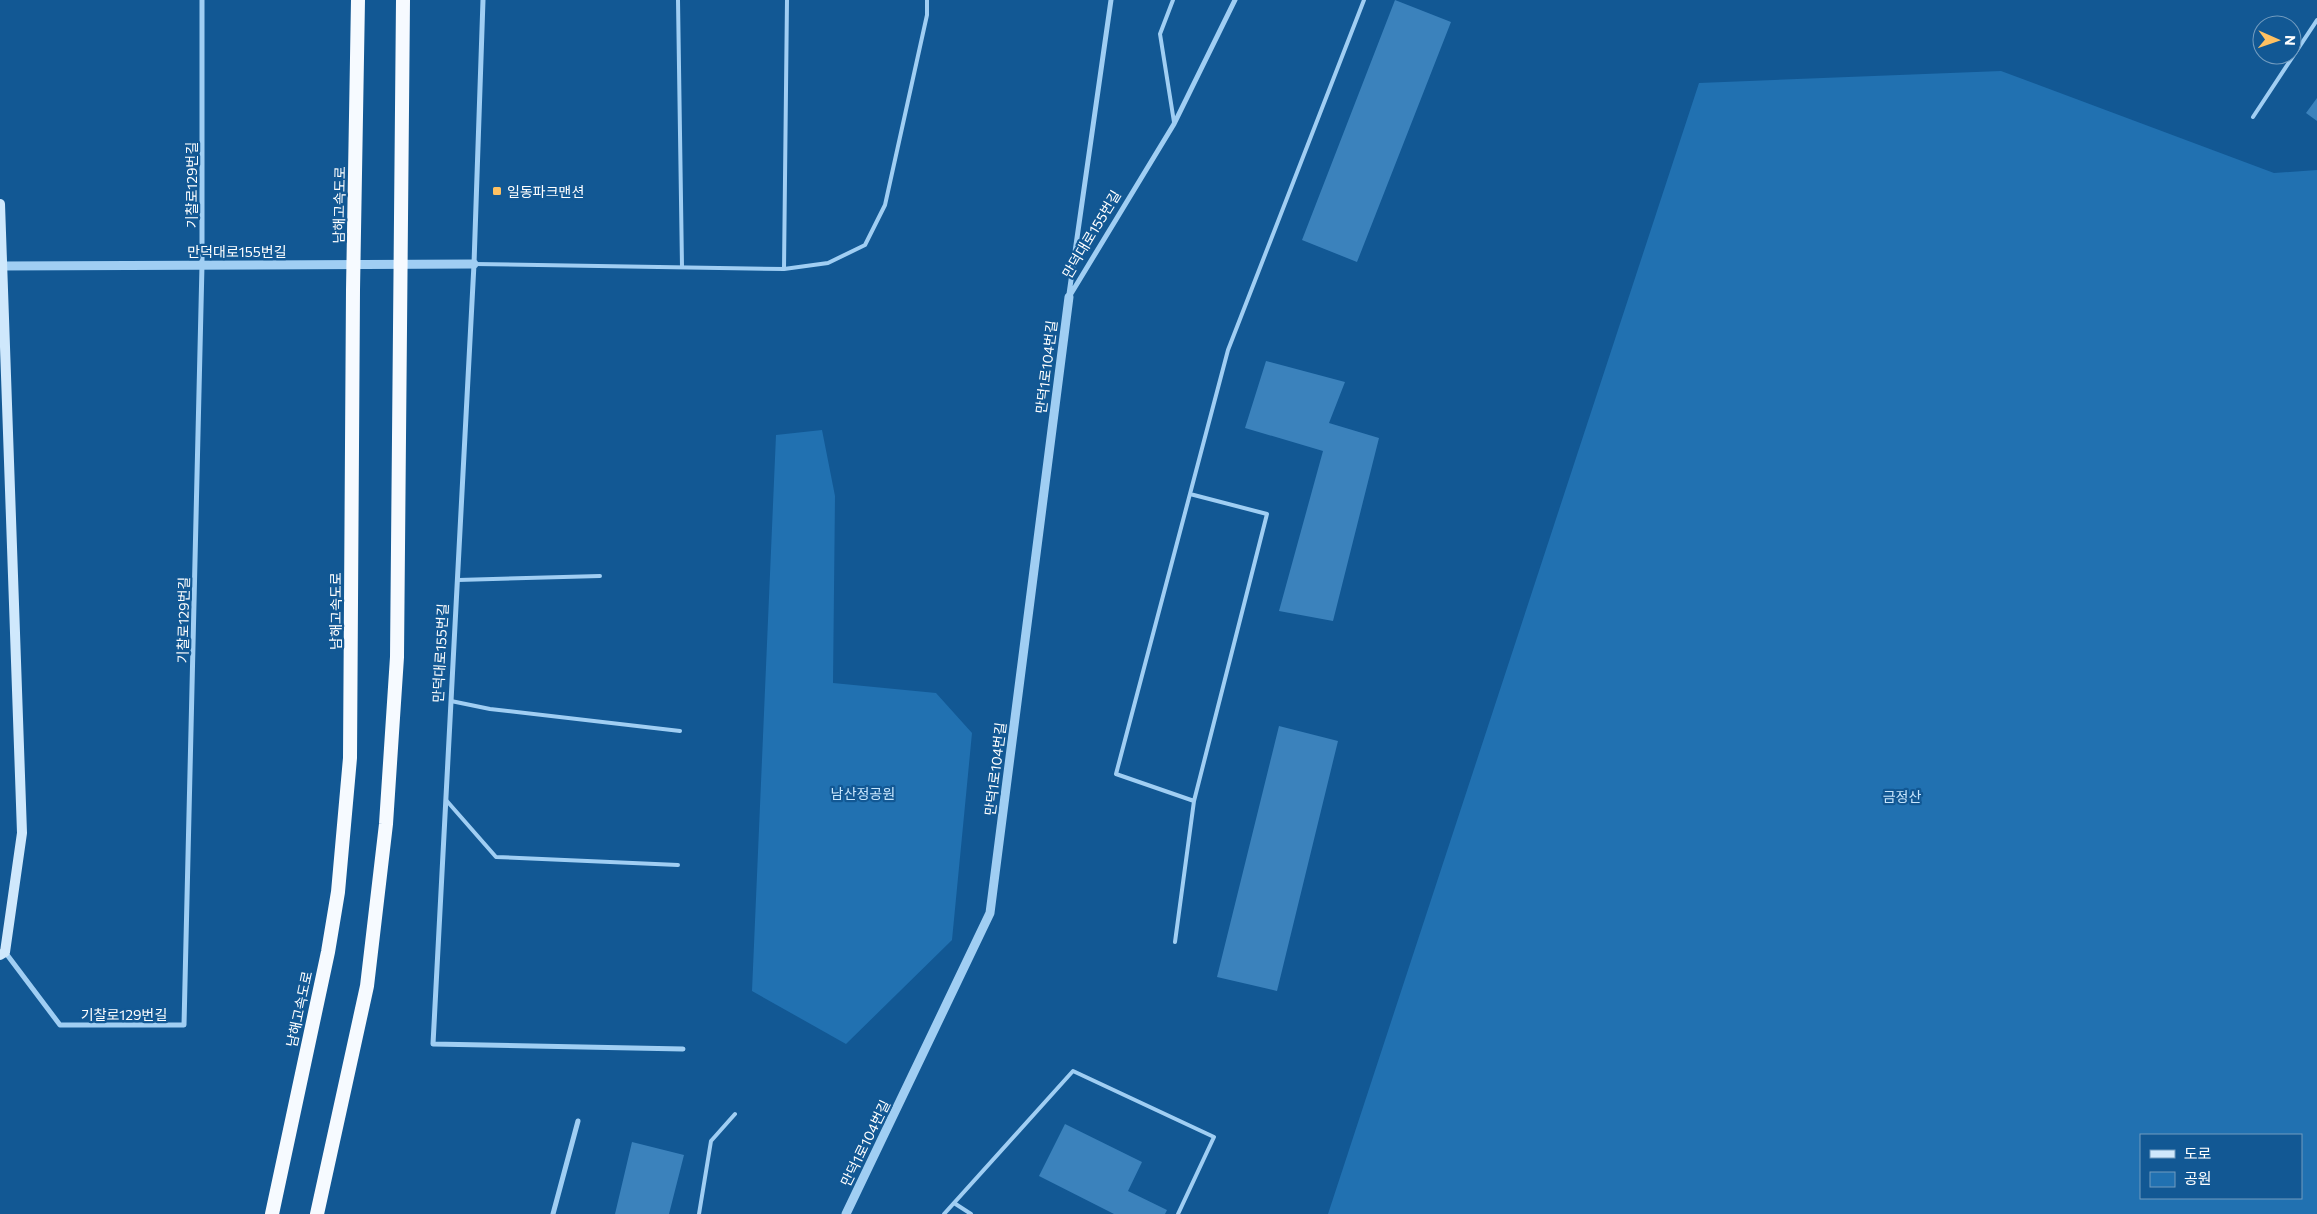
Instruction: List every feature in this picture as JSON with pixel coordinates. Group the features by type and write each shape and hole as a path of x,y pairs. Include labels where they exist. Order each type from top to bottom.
{"highway":[{"name":"남해고속도로","path":"272,1214 328,952 338,892 350,758 353,290 358,0"},
{"path":"317,1214 367,986 386,824 397,657 402,289 402,0"}],"main road":[{"path":"0,204 22,833 2,954"}],"street":[{"name":"기찰로129번길","path":"2,954 60,1025 184,1024 202,265 202,0"},
{"name":"만덕대로155번길","path":"482,0 474,264 433,1044 683,1049"},
{"name":"만덕대로155번길","path":"1069,297 1111,0"},
{"name":"만덕대로155번길","path":"1069,297 1174,124 1235,0"},
{"name":"만덕대로155번길","path":"1,266 474,264"},
{"name":"만덕1로104번길","path":"846,1214 990,913 1069,297"},
{"path":"553,1214 578,1121"}],"lane":[{"path":"678,0 682,267"},
{"path":"784,269 787,0"},
{"path":"474,264 784,269 828,262 865,246 885,205 927,15 927,0"},
{"path":"1173,0 1160,34 1174,124"},
{"path":"1194,801 1116,774 1228,350 1364,0"},
{"path":"2252,117 2317,20"},
{"path":"1175,942 1194,801 1267,514 1190,494"},
{"path":"458,580 600,576"},
{"path":"451,701 490,708 680,731"},
{"path":"446,800 496,857 678,865"},
{"path":"944,1214 1073,1071 1214,1137 1178,1214"},
{"path":"699,1214 711,1141 735,1114"},
{"path":"954,1203 971,1214"}],"green space":[{"name":"금정산","path":"2001,71 2274,173 2317,170 2317,1214 1328,1214 1699,83"},
{"name":"남산정공원","path":"822,430 835,496 833,683 936,693 972,733 952,940 846,1044 752,991 776,435"}],"building":[{"path":"1395,0 1451,22 1357,262 1302,240"},
{"path":"2317,98 2317,121 2306,113"},
{"path":"1266,361 1345,382 1329,423 1379,438 1333,621 1279,611 1323,451 1245,428"},
{"path":"1279,726 1338,741 1277,991 1217,977"},
{"path":"1065,1124 1142,1162 1128,1191 1167,1210 1165,1214 1114,1214 1039,1176"},
{"path":"632,1142 684,1155 669,1214 615,1214"}],"place":[{"name":"일동파크맨션","path":"497,191"}]}
